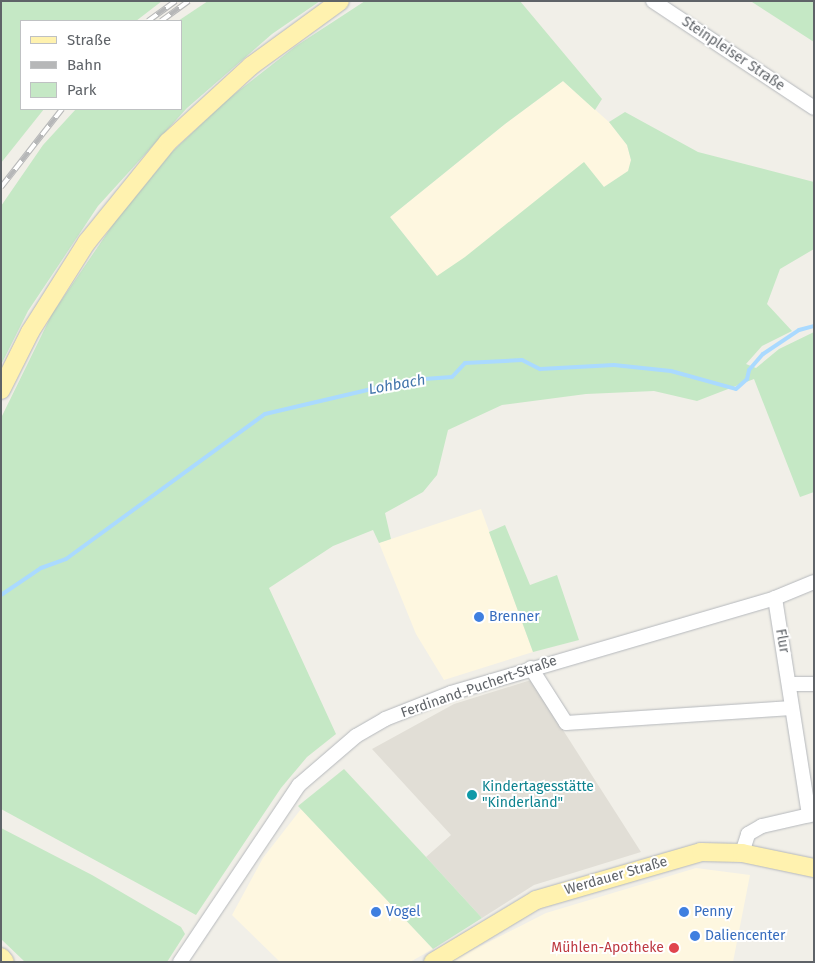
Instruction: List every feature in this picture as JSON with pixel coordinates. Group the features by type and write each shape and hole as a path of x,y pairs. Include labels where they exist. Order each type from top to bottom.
{"main road":[{"path":"1,390 30,332 86,242 168,142 251,66 340,1"},
{"name":"Werdauer Straße","path":"433,962 536,900 701,852 742,853 814,868"},
{"path":"1,957 5,962"}],"street":[{"name":"Steinpleiser Straße","path":"653,1 814,108"},
{"name":"Ferdinand-Puchert-Straße","path":"180,962 299,785 342,747 385,719 530,668 775,598 814,582"},
{"name":"Flur","path":"775,598 811,814"},
{"path":"530,668 566,723 792,708"},
{"path":"790,684 814,684"},
{"path":"742,853 748,834 762,826 811,814"}],"shaded area":[{"path":"563,81 609,122 627,145 631,160 629,171 580,202 437,276 390,217 505,124"},
{"path":"481,509 533,652 444,680 416,634 379,543"},
{"path":"531,680 641,852 534,885 482,918 426,857 451,835 372,749 454,704"},
{"path":"301,809 433,949 410,962 280,962 232,915 263,858"},
{"path":"696,868 750,875 733,962 449,962 546,913"}],"green space":[{"path":"1,1 162,1 137,20 20,20 20,110 43,110 1,163"},
{"path":"208,1 320,1 272,34 187,108 98,206 28,311 1,365 1,206 43,145 75,110 182,110 182,20 180,20"},
{"path":"365,1 520,1 602,99 595,110 563,81 505,124 390,217 437,276 465,257 584,162 604,187 628,171 631,160 627,145 609,122 625,112 698,152 814,182 814,249 780,269 767,304 792,331 762,346 746,364 756,368 779,349 814,332 814,492 800,497 754,379 697,401 654,391 586,394 502,405 448,430 437,475 423,492 385,513 391,539 379,543 373,530 333,546 269,588 336,734 307,757 281,788 196,915 1,809 1,418 52,314 114,223 172,152 228,99 296,46"},
{"path":"814,1 814,42 752,2"},
{"path":"505,525 530,585 557,575 579,640 533,652 489,532"},
{"path":"344,769 482,918 433,949 298,806"},
{"path":"1,828 92,875 181,927 185,934 167,962 25,962 1,939"}],"waterway":[{"name":"Lohbach","path":"1,595 41,568 66,559 265,414 410,380 452,377 465,363 522,360 540,369 614,365 671,371 736,389 747,379 749,370 763,354 799,330 814,326"}],"railway":[{"path":"149,20 176,1"},
{"path":"162,20 189,1"},
{"path":"1,187 61,110"}],"place":[{"name":"Brenner","path":"479,617"},
{"name":"Kindertagesstätte \"Kinderland\"","path":"472,795"},
{"name":"Vogel","path":"376,912"},
{"name":"Penny","path":"684,912"},
{"name":"Daliencenter","path":"695,936"},
{"name":"Mühlen-Apotheke","path":"674,948"}]}
